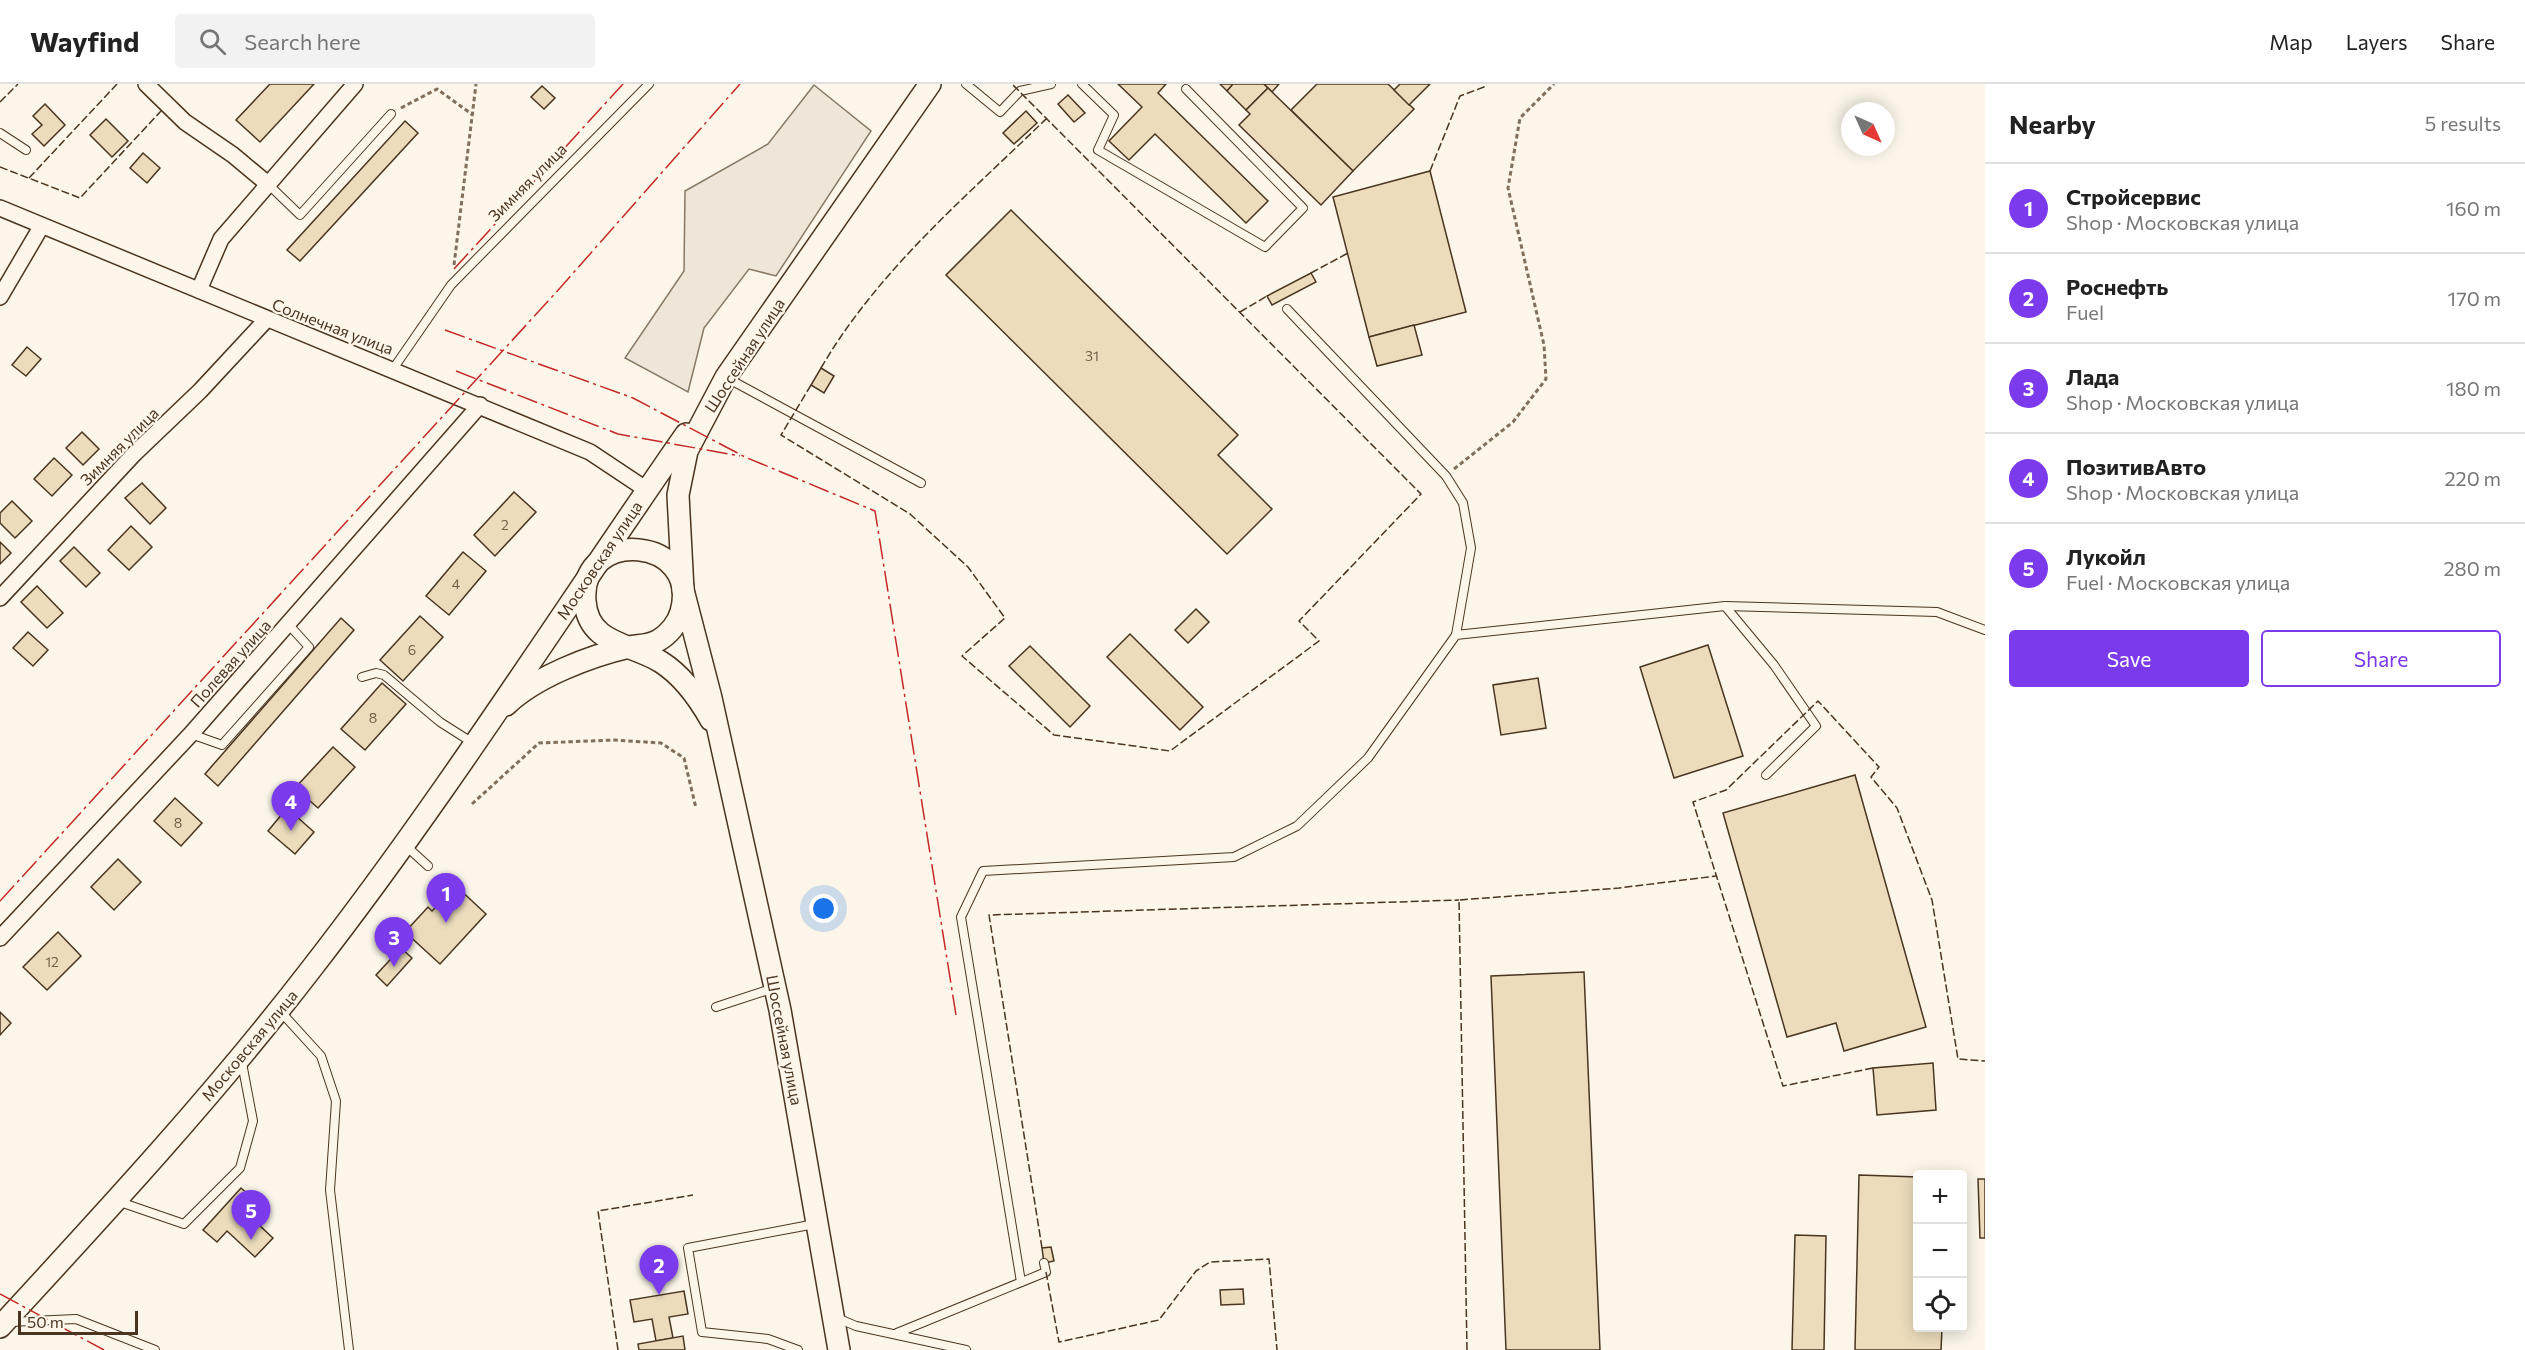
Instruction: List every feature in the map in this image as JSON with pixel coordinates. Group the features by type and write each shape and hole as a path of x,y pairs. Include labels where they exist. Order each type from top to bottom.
{"main road":[{"name":"Шоссейная улица","path":"839,1350 836,1317 775,988 718,733 683,590 678,495 681,473 697,429 726,377 930,84"},
{"name":"Московская улица","path":"2,1322 116,1200 279,1010 404,843 726,377"},
{"path":"630,647 607,639 590,622 584,598 585,586 593,569 613,552 626,549 645,550 662,557 672,566 683,590"},
{"name":"Московская улица","path":"473,743 500,712 532,685 573,665 630,647 647,645 668,633 681,614 683,590"},
{"name":"Шоссейная улица","path":"630,647 659,661 677,674 702,704 718,733"}],"street":[{"path":"146,84 185,122 233,155 268,184"},
{"path":"199,290 221,239 355,84"},
{"name":"Солнечная улица","path":"0,208 41,227 199,290 266,320 393,369 590,452 647,490"},
{"path":"0,297 41,227"},
{"name":"Зимняя улица","path":"0,598 134,454 200,392 266,320"},
{"name":"Полевая улица","path":"0,938 191,734 480,405"}],"lane":[{"name":"Зимняя улица","path":"393,369 451,285 649,84"},
{"path":"966,84 1000,112 1020,91 1051,84"},
{"path":"1082,84 1114,115 1098,150 1265,248 1304,208 1186,89"},
{"path":"268,184 300,215 391,114"},
{"path":"0,133 26,150"},
{"path":"1021,1282 961,917 983,871 1234,857 1287,831 1297,826 1368,758 1456,635 1471,548 1463,503 1446,476 1287,309"},
{"path":"726,377 921,483"},
{"path":"1456,635 1725,606 1937,612 1985,630"},
{"path":"1725,606 1774,665 1816,726 1766,775"},
{"path":"191,734 222,745 309,647 288,624"},
{"path":"362,677 376,673 384,675 440,722 473,743"},
{"path":"404,843 428,866"},
{"path":"716,1007 775,988"},
{"path":"279,1010 321,1056 336,1101 330,1190 350,1350"},
{"path":"116,1200 184,1224 240,1168 253,1121 240,1058"},
{"path":"798,1350 768,1340 702,1332 688,1248 819,1223"},
{"path":"897,1333 1046,1272 1044,1263"},
{"path":"836,1317 855,1326 897,1333 966,1350"},
{"path":"2,1322 76,1319 155,1350"}],"path":[{"path":"451,285 476,84"},
{"path":"1446,476 1513,422 1546,379 1544,345 1508,188 1520,118 1554,84"},
{"path":"391,114 437,89 473,115"},
{"path":"472,804 539,743 614,740 661,742 684,758 696,808"}],"shaded area":[{"path":"814,85 871,131 776,276 749,269 704,328 688,392 625,358 684,271 685,191 768,144"}],"building":[{"path":"270,84 314,84 260,142 236,120"},
{"path":"1118,84 1166,84 1158,93 1268,201 1246,223 1155,134 1129,160 1109,141 1142,107"},
{"path":"1220,84 1233,84 1227,91"},
{"path":"1233,84 1264,84 1268,88 1246,110 1227,91"},
{"path":"1264,84 1279,84 1272,92"},
{"path":"1317,84 1388,84 1414,109 1353,171 1291,110"},
{"path":"1400,84 1430,84 1409,105 1394,90"},
{"path":"542,86 555,98 544,109 531,97"},
{"path":"1268,88 1353,171 1321,205 1239,125 1250,114 1246,110"},
{"path":"1068,95 1085,113 1074,122 1058,104"},
{"path":"45,104 65,125 44,146 32,134 42,125 33,116"},
{"path":"1026,111 1037,123 1014,144 1003,133"},
{"path":"106,119 128,141 112,157 90,135"},
{"path":"405,121 418,133 300,261 287,250"},
{"path":"143,153 160,168 147,183 130,168"},
{"path":"1430,171 1466,312 1369,337 1333,197"},
{"path":"1011,210 1238,435 1218,455 1272,509 1227,554 946,275"},
{"path":"1311,273 1316,282 1272,305 1267,296"},
{"path":"1414,325 1422,355 1377,366 1369,337"},
{"path":"27,347 41,359 26,376 12,365"},
{"path":"821,368 834,376 824,393 811,385"},
{"path":"82,432 99,449 83,465 66,448"},
{"path":"54,458 72,475 52,496 34,479"},
{"path":"142,483 166,508 150,524 125,498"},
{"path":"514,492 536,512 495,556 474,535"},
{"path":"12,501 32,521 15,538 0,523 0,513"},
{"path":"131,526 152,547 129,570 108,550"},
{"path":"0,542 11,553 0,564"},
{"path":"74,547 100,573 86,587 60,561"},
{"path":"463,552 486,571 449,615 426,596"},
{"path":"37,586 63,613 47,628 21,602"},
{"path":"1196,609 1209,622 1188,643 1175,630"},
{"path":"420,616 443,637 403,681 380,660"},
{"path":"341,618 354,630 218,786 205,774"},
{"path":"28,632 48,650 33,666 13,648"},
{"path":"1130,634 1203,707 1180,730 1107,657"},
{"path":"1708,645 1743,756 1674,778 1640,667"},
{"path":"1030,646 1090,706 1070,727 1009,666"},
{"path":"1538,678 1546,728 1501,735 1493,685"},
{"path":"382,683 406,704 365,750 341,729"},
{"path":"333,747 355,767 318,808 295,788"},
{"path":"1855,775 1926,1027 1844,1051 1836,1023 1787,1037 1723,813"},
{"path":"175,798 202,823 181,846 154,821"},
{"path":"287,808 314,832 295,854 268,831"},
{"path":"118,859 141,882 114,910 91,887"},
{"path":"456,886 486,914 440,964 405,932 428,907 432,911"},
{"path":"58,932 81,956 47,990 23,967"},
{"path":"401,948 412,958 387,986 376,975"},
{"path":"1584,972 1600,1350 1506,1350 1491,976"},
{"path":"0,1012 11,1023 0,1035"},
{"path":"1933,1063 1936,1110 1877,1115 1873,1068"},
{"path":"1859,1175 1913,1177 1913,1332 1942,1332 1941,1350 1855,1350"},
{"path":"1978,1179 1985,1179 1985,1238 1980,1238"},
{"path":"241,1188 256,1201 245,1212 273,1238 255,1257 227,1231 217,1242 203,1230"},
{"path":"1795,1235 1826,1236 1824,1350 1792,1350"},
{"path":"1051,1247 1054,1261 1044,1263 1042,1248"},
{"path":"1243,1289 1244,1304 1221,1305 1220,1290"},
{"path":"684,1291 688,1314 669,1317 673,1338 656,1341 652,1319 634,1322 630,1300"},
{"path":"683,1336 685,1350 639,1350 638,1344"}],"fence":[{"path":"0,102 18,84"},
{"path":"29,178 117,84"},
{"path":"811,385 781,435 910,514 968,567 1005,618 962,656 1054,735 1170,751 1319,641 1299,621 1421,494 1012,84"},
{"path":"1430,171 1460,96 1484,87 1483,84"},
{"path":"0,167 80,198 161,111"},
{"path":"821,368 844,332 896,266 1047,118"},
{"path":"1311,273 1348,253"},
{"path":"1240,312 1267,296"},
{"path":"1873,1068 1783,1086 1693,802 1726,790 1818,701 1879,767 1871,777 1897,808 1932,900 1958,1059 1985,1061"},
{"path":"1467,1350 1459,900 1619,888 1716,876"},
{"path":"1042,1248 989,915 1459,900"},
{"path":"618,1350 598,1211 693,1195"},
{"path":"1046,1272 1059,1342 1159,1320 1196,1271 1210,1262 1269,1259 1277,1350"}],"power":[{"path":"454,269 623,84"},
{"path":"0,901 560,288 740,84"},
{"path":"445,330 633,398 745,457 875,511 956,1015"},
{"path":"456,371 618,434 740,456"},
{"path":"0,1294 104,1350"}],"place":[{"name":"ПозитивАвто","path":"291,831"},
{"name":"Стройсервис","path":"446,923"},
{"name":"Лада","path":"394,967"},
{"name":"Лукойл","path":"251,1240"},
{"name":"Роснефть","path":"659,1295"}]}
